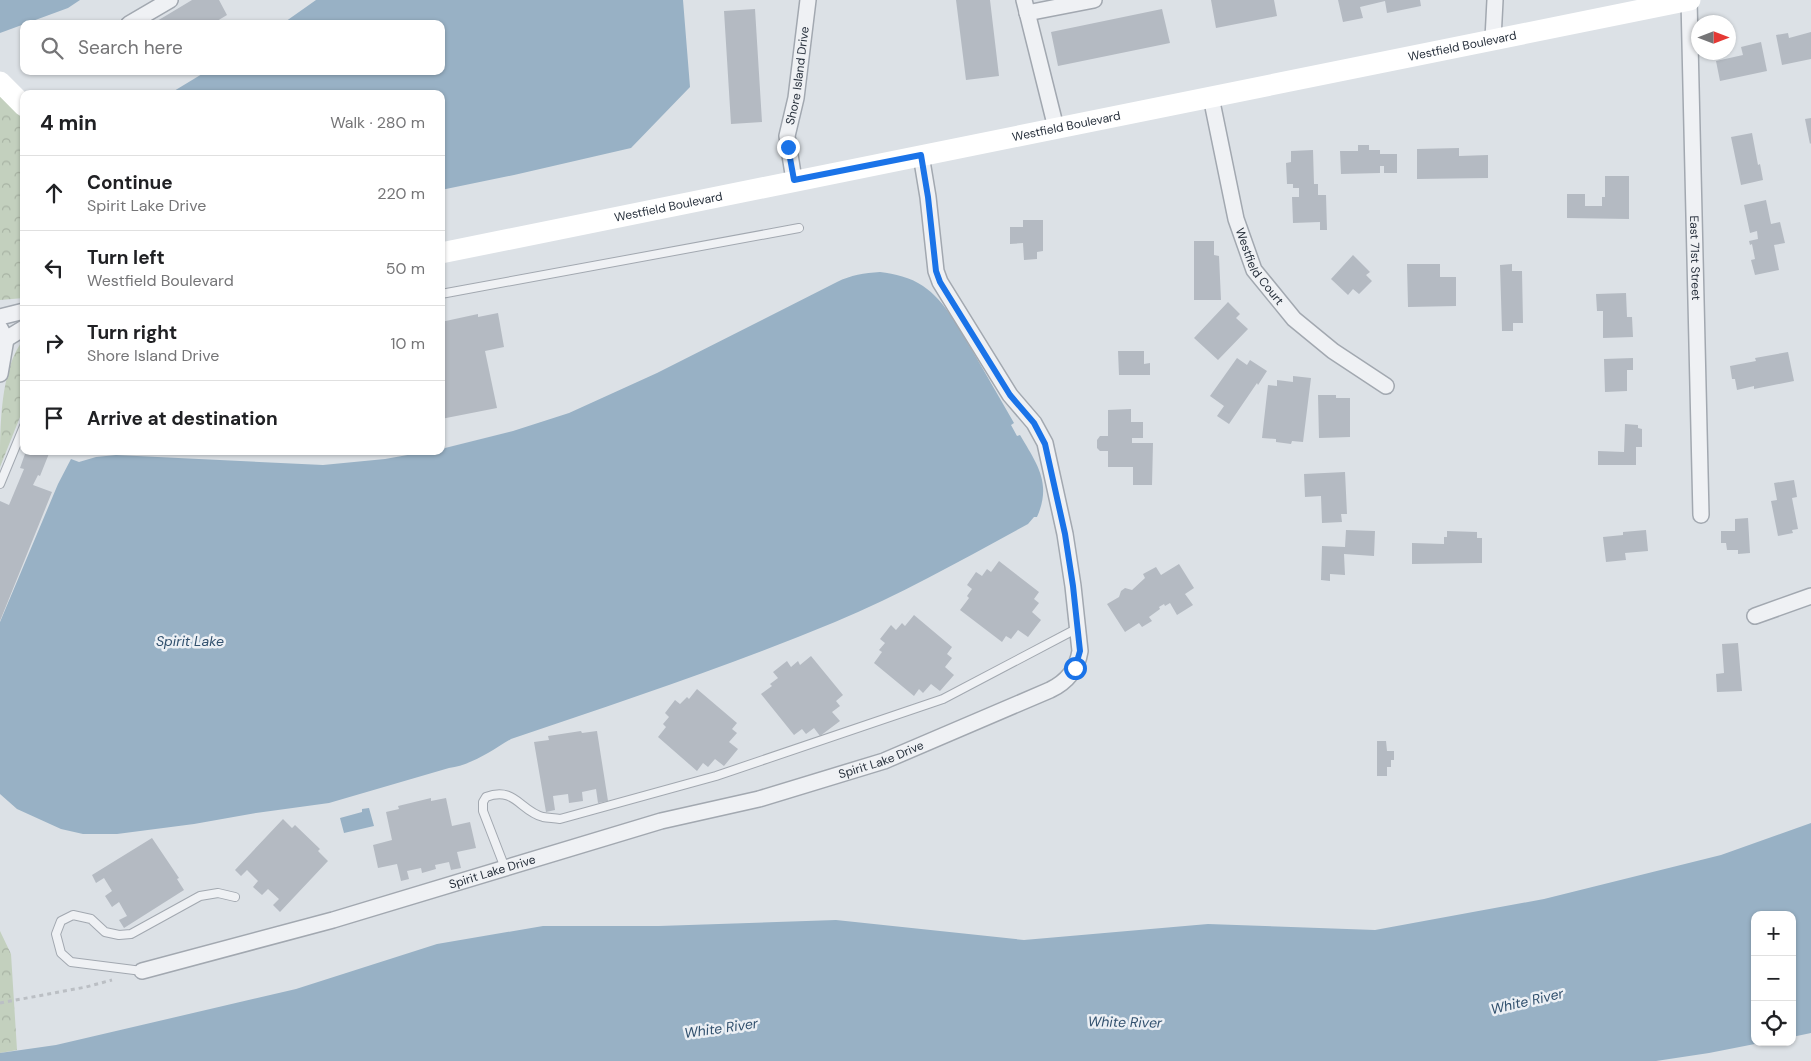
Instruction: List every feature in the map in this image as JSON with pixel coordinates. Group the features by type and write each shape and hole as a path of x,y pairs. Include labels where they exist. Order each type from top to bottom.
{"street":[{"path":"137,20 170,0"},
{"name":"Shore Island Drive","path":"794,180 787,136 796,98 808,0"},
{"path":"1056,128 1026,6 1094,0"},
{"path":"1493,39 1495,0"},
{"name":"Westfield Boulevard","path":"445,251 1690,0"},
{"name":"East 71st Street","path":"1690,0 1701,515"},
{"path":"0,82 20,103"},
{"name":"Westfield Court","path":"1211,97 1236,219 1254,270 1294,319 1334,351 1386,386"},
{"name":"Spirit Lake Drive","path":"142,971 333,920 661,821 759,798 884,761 965,728 1050,690 1065,681 1079,660 1080,651 1065,534 1045,444 1034,423 1010,395 940,282 936,271 928,197 921,155"},
{"path":"0,317 20,312"},
{"path":"0,374 2,332 20,329"},
{"path":"1755,616 1811,596"}],"lane":[{"path":"445,293 799,228"},
{"path":"0,484 20,436"},
{"path":"505,868 483,811 486,797 495,793 505,794 542,817 560,819 716,776 943,699 1078,628"},
{"path":"142,971 71,962 61,953 56,934 61,921 73,915 91,919 105,932 120,935 131,934 200,896 218,893 235,897"}],"path":[{"path":"0,1003 86,987 114,979"}],"green space":[{"path":"0,93 20,112 20,298 0,300"},
{"path":"20,345 20,417 0,467 3,399 10,366"},
{"path":"0,931 11,954 17,1050 0,1053"}],"water":[{"path":"0,0 80,0 68,8 35,20 20,20 20,26 0,33"},
{"path":"316,0 683,0 690,87 631,148 445,189 445,90 176,90 200,75 445,75 445,20 288,20"},
{"name":"Spirit Lake","path":"880,272 897,275 918,283 931,292 951,315 1014,423 1011,425 1017,436 1020,435 1037,465 1043,484 1043,494 1037,517 1034,517 1028,524 885,600 755,654 511,739 466,764 329,803 117,834 83,834 61,829 17,809 0,794 0,622 58,484 71,459 79,462 96,457 116,455 323,465 408,455 445,455 445,448 513,431 569,413 657,373 842,280"},
{"path":"369,808 374,826 344,833 340,818"},
{"name":"White River","path":"1811,823 1811,1033 1796,1036 1796,911 1751,911 1751,1045 1656,1061 0,1061 0,1053 56,1045 296,989 437,944 543,926 659,926 836,920 1024,940 1208,924 1375,930 1544,899 1721,855"}],"building":[{"path":"192,0 219,0 227,15 219,20 159,20"},
{"path":"956,0 990,0 999,76 966,80"},
{"path":"1211,0 1274,0 1277,16 1216,28"},
{"path":"1338,0 1420,0 1421,6 1387,13 1385,1 1360,7 1363,18 1343,22"},
{"path":"755,9 762,122 731,124 724,11"},
{"path":"1162,9 1170,43 1058,66 1051,32"},
{"path":"1811,32 1811,59 1782,65 1776,35 1788,33 1789,38"},
{"path":"1761,42 1767,71 1720,81 1716,61 1736,60 1736,57 1743,55 1741,47"},
{"path":"1811,118 1811,143 1810,144 1805,119"},
{"path":"1752,133 1763,180 1741,185 1731,137"},
{"path":"1358,145 1369,145 1369,150 1380,150 1380,154 1397,154 1397,173 1384,173 1384,166 1380,166 1380,173 1341,174 1340,151 1358,151"},
{"path":"1459,148 1459,156 1488,155 1488,178 1417,179 1417,149"},
{"path":"1313,150 1314,184 1318,184 1318,195 1326,195 1327,230 1320,230 1320,222 1293,223 1292,197 1299,197 1299,188 1293,188 1293,184 1287,184 1286,163 1291,162 1291,151"},
{"path":"1605,176 1629,176 1629,219 1567,218 1567,194 1585,194 1585,206 1602,206 1602,197 1605,197"},
{"path":"1766,200 1771,224 1780,222 1785,243 1774,245 1779,270 1755,275 1751,260 1755,259 1752,244 1750,245 1749,241 1758,239 1757,231 1750,233 1744,205"},
{"path":"1023,220 1043,220 1043,251 1037,252 1037,259 1024,260 1023,243 1010,244 1010,227 1023,227"},
{"path":"1194,241 1214,241 1214,255 1219,256 1221,300 1194,300"},
{"path":"1353,255 1370,272 1366,275 1372,281 1359,294 1353,289 1348,295 1331,279"},
{"path":"1407,264 1440,264 1440,277 1456,277 1456,306 1408,307"},
{"path":"1512,264 1512,271 1522,271 1523,323 1513,323 1513,331 1502,331 1500,265"},
{"path":"1626,293 1627,317 1632,317 1633,337 1603,338 1603,311 1597,311 1596,294"},
{"path":"1228,302 1240,314 1236,318 1248,329 1218,360 1194,338"},
{"path":"498,313 504,347 485,351 497,408 445,418 445,321 478,314 478,317"},
{"path":"1118,351 1144,351 1144,364 1150,363 1150,375 1119,375"},
{"path":"1788,352 1794,381 1754,389 1754,386 1737,390 1735,379 1732,379 1730,366 1756,361 1755,358"},
{"path":"1237,358 1247,365 1250,360 1267,371 1229,424 1217,416 1224,406 1210,396"},
{"path":"1633,358 1633,370 1627,370 1627,391 1605,392 1604,359"},
{"path":"1293,376 1311,378 1303,442 1292,441 1291,444 1276,442 1276,439 1262,438 1268,385 1277,386 1277,380 1293,382"},
{"path":"1318,395 1336,395 1336,398 1350,398 1350,437 1319,438"},
{"path":"1131,409 1131,422 1143,422 1143,438 1132,438 1132,443 1153,443 1152,485 1133,485 1133,467 1108,467 1108,451 1100,451 1097,448 1097,440 1100,436 1108,436 1108,410"},
{"path":"1625,424 1638,425 1638,428 1642,429 1642,447 1636,447 1636,465 1598,465 1598,451 1624,452"},
{"path":"25,455 48,455 40,476 38,475 33,485 52,492 0,621 0,501 9,505 24,469 20,468"},
{"path":"1345,472 1347,514 1341,514 1342,522 1322,523 1321,496 1305,497 1304,474"},
{"path":"1794,480 1797,497 1792,498 1798,529 1792,530 1793,533 1778,536 1771,501 1777,500 1774,483"},
{"path":"1748,518 1750,553 1738,554 1738,550 1727,550 1726,543 1721,543 1721,531 1735,531 1735,519"},
{"path":"1346,530 1375,531 1374,556 1344,554 1345,575 1330,574 1330,581 1321,580 1322,546 1345,547"},
{"path":"1646,530 1648,551 1625,553 1626,560 1606,562 1603,537 1623,535 1623,532"},
{"path":"1447,531 1477,532 1477,538 1482,538 1482,563 1412,564 1412,543 1444,544 1444,537 1447,537"},
{"path":"999,561 1039,592 1034,599 1039,603 1032,612 1041,620 1028,637 1018,630 1011,639 1006,636 1002,642 960,610 969,598 967,596 972,589 967,585 976,572 982,576 987,569 991,572"},
{"path":"1179,564 1194,588 1185,594 1193,605 1177,615 1170,603 1165,606 1164,604 1149,617 1152,621 1142,627 1139,623 1125,632 1107,604 1119,597 1121,591 1125,588 1132,590 1145,578 1143,574 1156,567 1161,575"},
{"path":"914,615 952,647 947,654 952,658 945,667 954,675 940,691 931,684 923,693 919,689 914,696 874,663 882,652 879,650 885,643 880,639 891,625 896,630 902,623 905,626"},
{"path":"1738,643 1742,691 1717,692 1716,674 1724,673 1722,644"},
{"path":"811,656 843,695 836,701 840,706 832,712 840,721 820,736 814,728 806,734 802,729 794,735 761,694 772,686 770,684 778,678 773,672 787,661 791,667 798,661 800,665"},
{"path":"697,689 737,723 732,729 737,733 729,742 738,749 724,766 715,759 708,767 703,763 697,771 658,737 666,727 663,724 669,717 665,713 675,700 680,704 687,697 689,699"},
{"path":"581,731 582,733 597,731 608,801 598,803 596,789 582,792 583,801 569,803 568,794 553,796 555,810 546,812 534,742 549,740 548,736"},
{"path":"1377,741 1386,741 1387,751 1394,751 1394,760 1391,760 1391,767 1387,767 1387,776 1377,776"},
{"path":"431,798 431,801 446,798 452,826 470,822 476,848 457,852 461,868 451,870 449,862 435,865 436,869 422,873 421,868 407,871 409,879 401,881 397,864 378,868 373,845 392,840 386,812 399,809 398,806"},
{"path":"283,819 292,828 295,825 320,849 318,851 328,861 280,912 273,905 279,899 268,889 262,895 253,887 258,881 247,870 241,876 235,870"},
{"path":"152,838 179,878 177,879 184,890 124,928 119,920 127,916 119,902 112,907 105,896 112,891 104,878 96,883 92,875"}],"route":[{"path":"788,147 794,180 921,155 928,197 936,271 940,282 1010,395 1040,432 1049,456 1065,534 1073,586 1080,651 1079,660 1075,668"}]}
